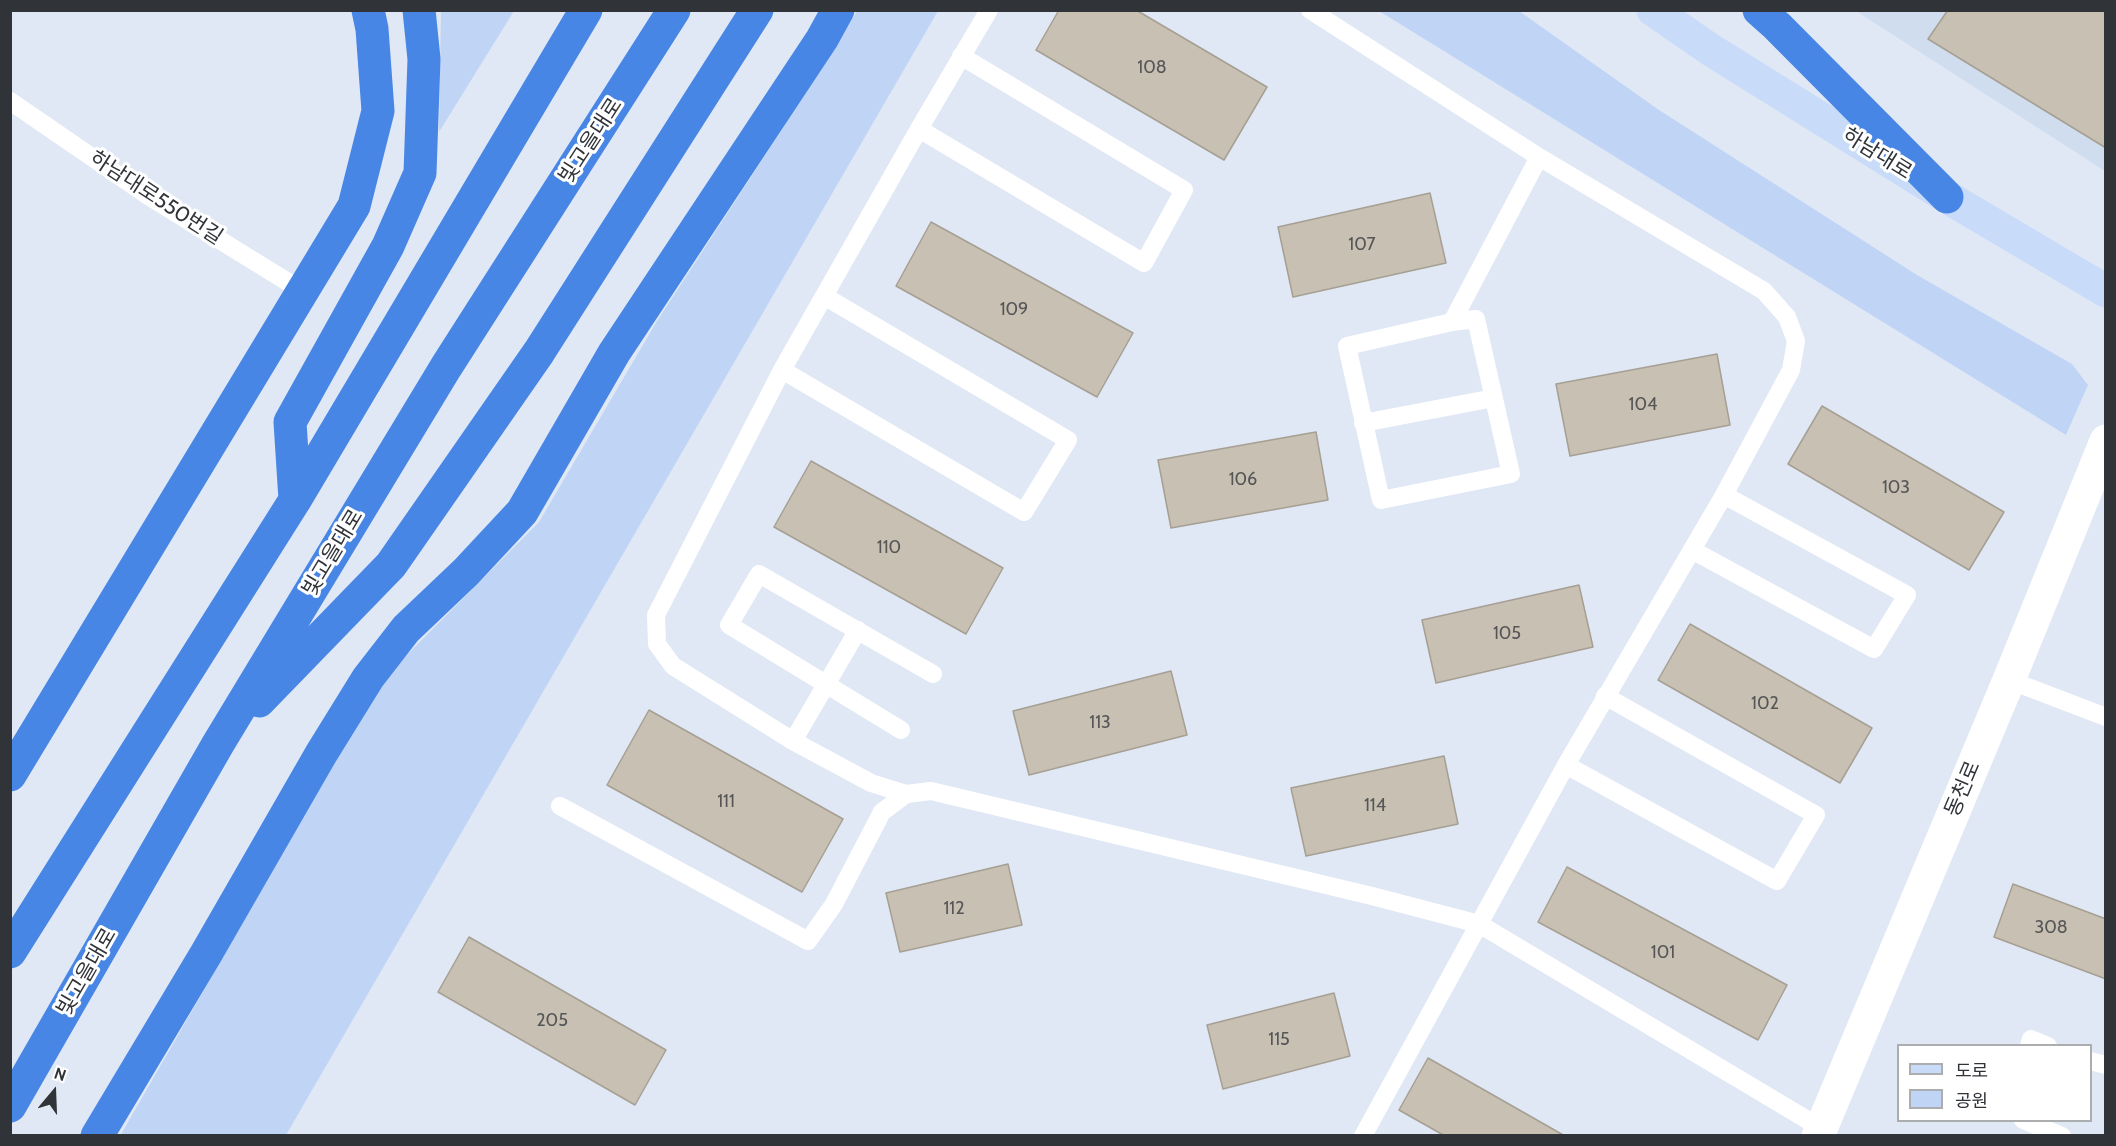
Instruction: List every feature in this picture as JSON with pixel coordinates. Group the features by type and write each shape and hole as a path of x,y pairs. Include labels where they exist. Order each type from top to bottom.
{"highway":[{"path":"10,775 354,206 378,111 372,29 368,10"},
{"path":"295,500 290,422 388,246 420,173 424,59 419,10"},
{"path":"10,952 295,500 586,10"},
{"name":"빛고을대로","path":"10,1106 218,744 446,367 674,10"},
{"path":"218,744 391,565 539,352 757,10"},
{"path":"97,1136 368,678 406,629 466,572 522,512 614,353 822,39 838,10"},
{"path":"1768,16 1947,197"}],"street":[{"name":"하남대로","path":"1653,10 1711,50 1947,197 2106,291"},
{"name":"동천로","path":"1820,1132 2106,441"}],"lane":[{"path":"989,10 782,370 656,615 657,644 673,666 793,741 871,783 906,794 931,791 1372,896 1479,924 1820,1132"},
{"path":"1311,10 1539,157 1764,291 1787,316 1796,341 1791,370 1724,495 1566,765 1363,1136"},
{"path":"919,129 1144,263 1184,190 961,56"},
{"name":"하남대로550번길","path":"10,100 150,197 304,292"},
{"path":"1452,322 1539,157"},
{"path":"782,370 1024,512 1068,440 824,296"},
{"path":"1476,319 1511,474 1381,500 1347,346 1452,322 1476,319"},
{"path":"1363,423 1494,398"},
{"path":"1692,550 1874,649 1907,595 1724,495"},
{"path":"901,730 729,625 759,574 933,674"},
{"path":"793,741 858,630"},
{"path":"2009,680 2106,717"},
{"path":"1566,765 1777,881 1816,815 1605,696"},
{"path":"560,806 808,941 834,904 882,812 906,794"},
{"path":"2029,1044 2031,1039 2043,1044"},
{"path":"2028,1122 2062,1136"}],"shaded area":[{"path":"1856,11 2105,11 2105,171"}],"green space":[{"path":"441,11 514,11 439,132"},
{"path":"857,11 938,11 286,1135 120,1136 382,680 539,522 657,321"},
{"path":"1379,11 1519,11 1659,110 1917,275 2072,364 2088,385 2066,435"}],"building":[{"path":"1059,10 1136,10 1267,87 1224,160 1036,50"},
{"path":"1948,10 2106,10 2106,148 1928,39"},
{"path":"1430,193 1446,263 1293,297 1278,227"},
{"path":"931,222 1133,333 1097,397 896,286"},
{"path":"1717,354 1730,425 1570,456 1556,384"},
{"path":"1822,406 2004,512 1969,570 1788,464"},
{"path":"1316,432 1328,500 1171,528 1158,460"},
{"path":"811,461 1003,568 966,634 774,527"},
{"path":"1579,585 1593,647 1436,683 1422,620"},
{"path":"1690,624 1872,728 1840,783 1658,680"},
{"path":"1171,671 1187,735 1029,775 1013,711"},
{"path":"649,710 843,819 802,892 607,785"},
{"path":"1444,756 1458,824 1306,856 1291,788"},
{"path":"1008,864 1022,925 900,952 886,893"},
{"path":"1567,867 1787,985 1758,1040 1538,922"},
{"path":"2013,884 2106,919 2106,979 1994,937"},
{"path":"469,937 666,1050 635,1105 438,992"},
{"path":"1334,993 1350,1056 1223,1089 1207,1025"},
{"path":"1428,1058 1565,1136 1445,1136 1399,1110"}]}
